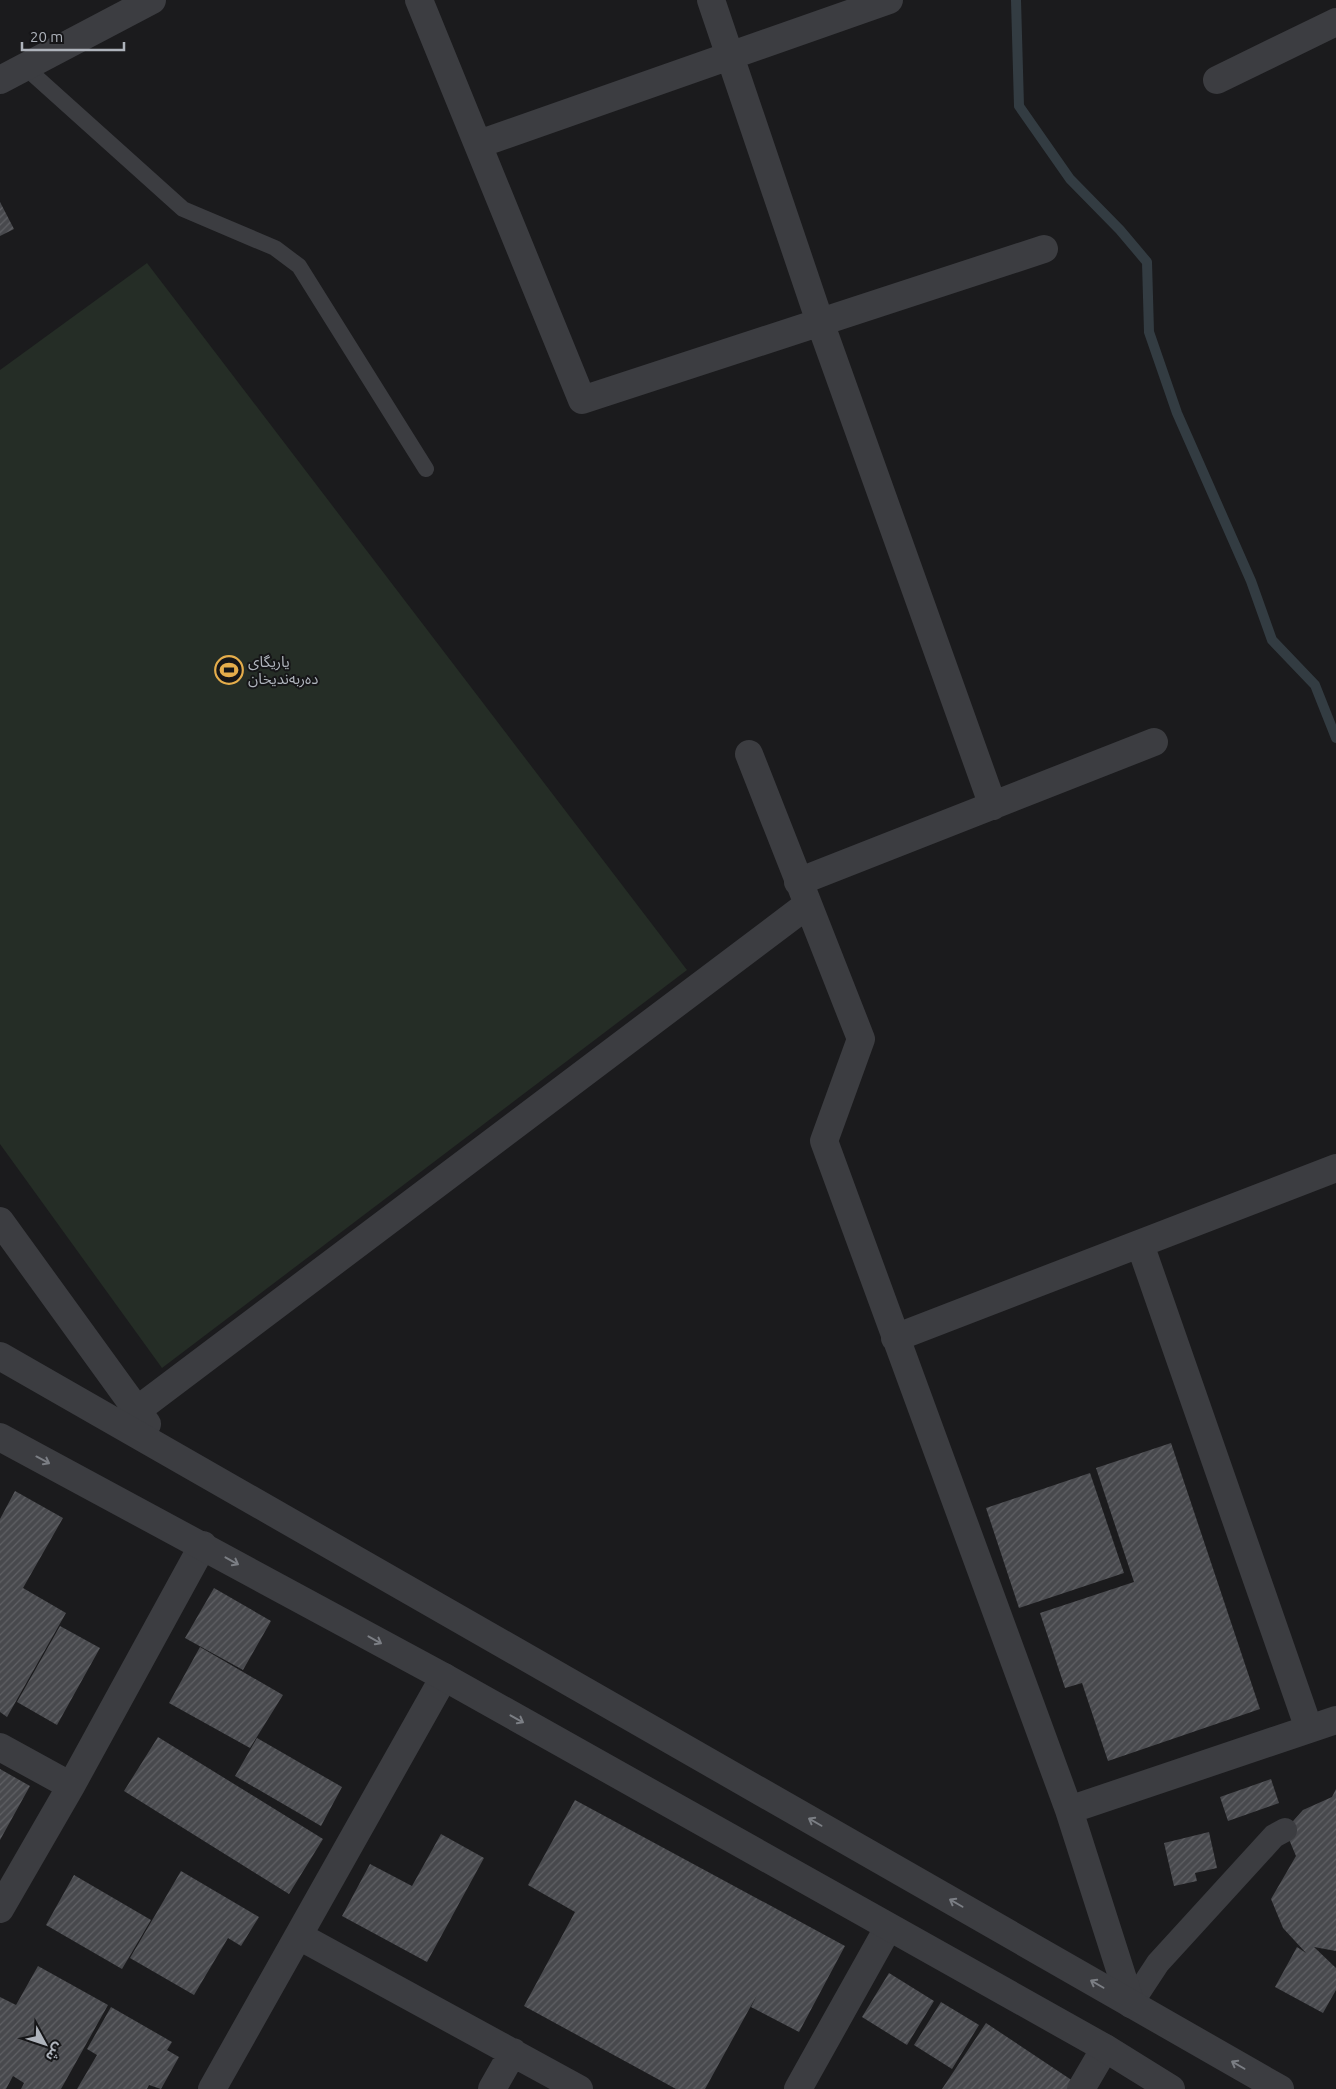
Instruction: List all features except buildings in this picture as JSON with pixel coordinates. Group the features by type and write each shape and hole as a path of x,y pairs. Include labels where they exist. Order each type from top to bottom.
{"street":[{"path":"0,80 152,0"},
{"path":"419,0 582,400 1044,250"},
{"path":"711,0 731,54 820,322 993,806"},
{"path":"479,144 889,0"},
{"path":"1217,80 1336,22"},
{"path":"128,1416 803,894 993,806 1154,742"},
{"path":"749,754 861,1039 824,1141 1069,1810 1132,2004"},
{"path":"895,1338 1336,1168"},
{"path":"0,1221 128,1416 166,1450 1280,2089"},
{"path":"1140,1244 1309,1729"},
{"path":"0,1356 128,1416"},
{"path":"0,1437 444,1677 1104,2048 1171,2089"},
{"path":"0,1909 70,1786 202,1545"},
{"path":"212,2089 444,1677"},
{"path":"1069,1810 1336,1720"},
{"path":"0,1747 70,1786"},
{"path":"1132,2004 1158,1963 1274,1836 1285,1830"},
{"path":"798,2089 888,1928"},
{"path":"299,1936 579,2089"},
{"path":"1081,2089 1104,2048"},
{"path":"492,2089 513,2052"}],"lane":[{"path":"25,67 184,208 275,248 299,266 426,469"}],"shaded area":[{"name":"یاریگاى ده‌ربه‌ندیخان","path":"147,263 687,970 162,1368 0,1144 0,370"}],"waterway":[{"path":"1016,0 1019,106 1070,179 1120,230 1147,262 1149,332 1177,413 1251,581 1272,640 1315,685 1336,738"}],"place":[{"name":"یاریگاى ده‌ربه‌ندیخان","path":"229,670"}]}
